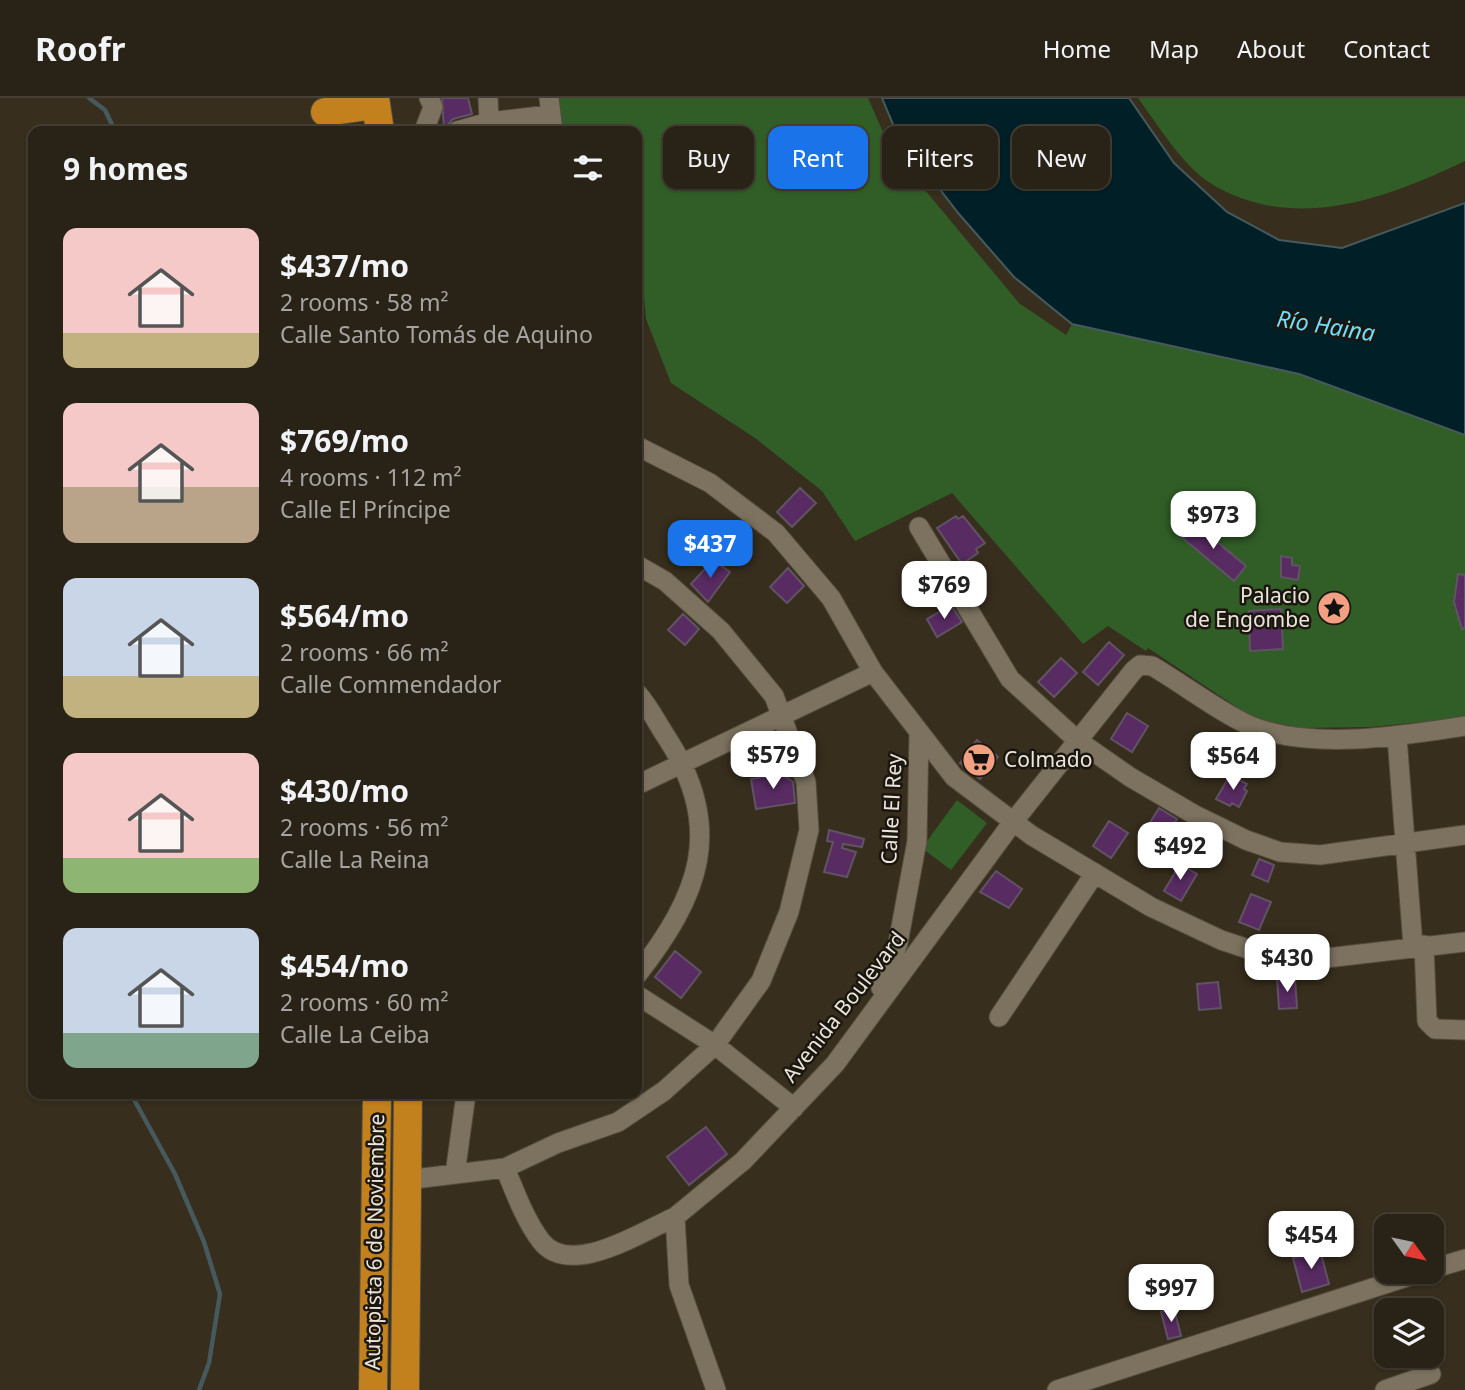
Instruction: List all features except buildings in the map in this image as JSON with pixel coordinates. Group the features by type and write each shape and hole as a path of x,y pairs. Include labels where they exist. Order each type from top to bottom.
{"highway":[{"path":"325,114 377,111"},
{"name":"Autopista 6 de Noviembre","path":"373,1390 377,1099"},
{"name":"Autopista 6 de Noviembre","path":"404,1390 408,1099"}],"street":[{"path":"426,126 433,107 429,98"},
{"path":"488,98 489,122"},
{"path":"475,126 550,115"},
{"path":"642,449 710,483 776,533 831,598 873,672 954,776 1013,822 1151,907 1221,940 1266,955 1309,960 1465,942"},
{"path":"919,527 1010,679 1077,740 1130,777 1195,815 1246,840 1280,852 1321,855 1465,835"},
{"path":"406,1180 505,1168 558,1143 618,1122 664,1091 715,1045 761,981 789,912 802,868 809,830 806,782 774,696 721,631 665,581 642,568"},
{"name":"Avenida Boulevard","path":"505,1168 520,1205 542,1244 571,1258 598,1252 676,1217 743,1161 835,1064 1013,822 1140,665 1152,666 1252,726 1299,735 1370,740 1397,737"},
{"path":"642,783 873,672"},
{"path":"642,701 684,764 697,808 701,850 678,919 642,968"},
{"path":"1465,726 1397,737 1405,843 1427,1021 1435,1029 1465,1030"},
{"name":"Calle El Rey","path":"873,1009 898,943 909,893 917,841 919,732"},
{"path":"999,1017 1095,873"},
{"path":"642,998 715,1045 794,1108"},
{"path":"455,1174 465,1099"},
{"path":"676,1217 679,1285 716,1390"},
{"path":"1444,1265 1465,1259"},
{"path":"1057,1390 1385,1284"},
{"path":"1385,1390 1430,1374"}],"green space":[{"path":"539,98 868,98 882,130 882,189 924,189 1019,303 1066,335 1072,324 1299,374 1465,435 1465,718 1370,727 1300,728 1253,718 1148,648 1146,651 1108,626 1083,644 952,493 855,541 822,491 755,438 671,383 646,319 642,274 642,126 557,126 553,107"},
{"path":"1138,98 1465,98 1465,161 1403,188 1371,198 1306,208 1274,206 1242,198 1200,176 1171,144"},
{"path":"957,800 987,823 951,870 922,848"}],"water":[{"name":"Río Haina","path":"882,98 1129,98 1174,163 1227,212 1279,240 1342,248 1465,203 1465,435 1299,374 1072,324 1014,277 940,189 998,189 998,126 894,126"}],"waterway":[{"path":"89,98 105,110 113,126"},
{"path":"134,1099 175,1174 204,1242 220,1294 209,1363 199,1390"}],"place":[{"name":"Palacio de Engombe","path":"1334,608"},
{"name":"Colmado","path":"979,760"}]}
